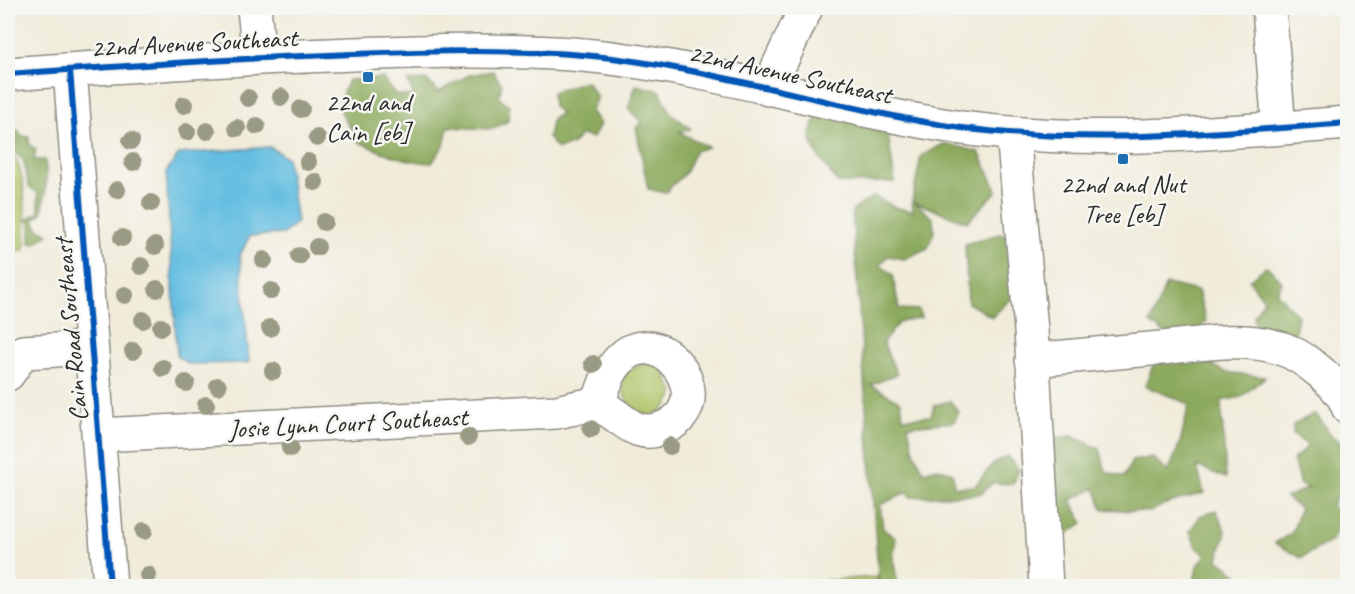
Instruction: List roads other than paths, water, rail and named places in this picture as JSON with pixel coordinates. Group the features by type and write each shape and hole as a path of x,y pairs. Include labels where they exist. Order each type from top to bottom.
{"street":[{"path":"254,8 259,57"},
{"path":"768,89 806,8"},
{"path":"1269,8 1279,128"},
{"name":"22nd Avenue Southeast","path":"8,74 259,57 450,51 530,52 586,56 664,67 909,119 1013,133 1066,137 1347,123"},
{"name":"Cain Road Southeast","path":"70,70 110,586"},
{"path":"1013,133 1032,360 1046,586"},
{"path":"1032,360 1199,344 1245,343 1281,348 1316,368 1345,398 1347,407"},
{"path":"8,374 23,352 91,348"},
{"name":"Josie Lynn Court Southeast","path":"99,435 544,412 597,406"}],"water":[{"path":"270,147 287,158 297,222 283,234 250,236 240,255 249,363 188,364 177,356 166,172 179,154"}],"place":[{"name":"22nd and Cain [eb]","path":"368,77"},
{"name":"22nd and Nut Tree [eb]","path":"1123,159"}]}
